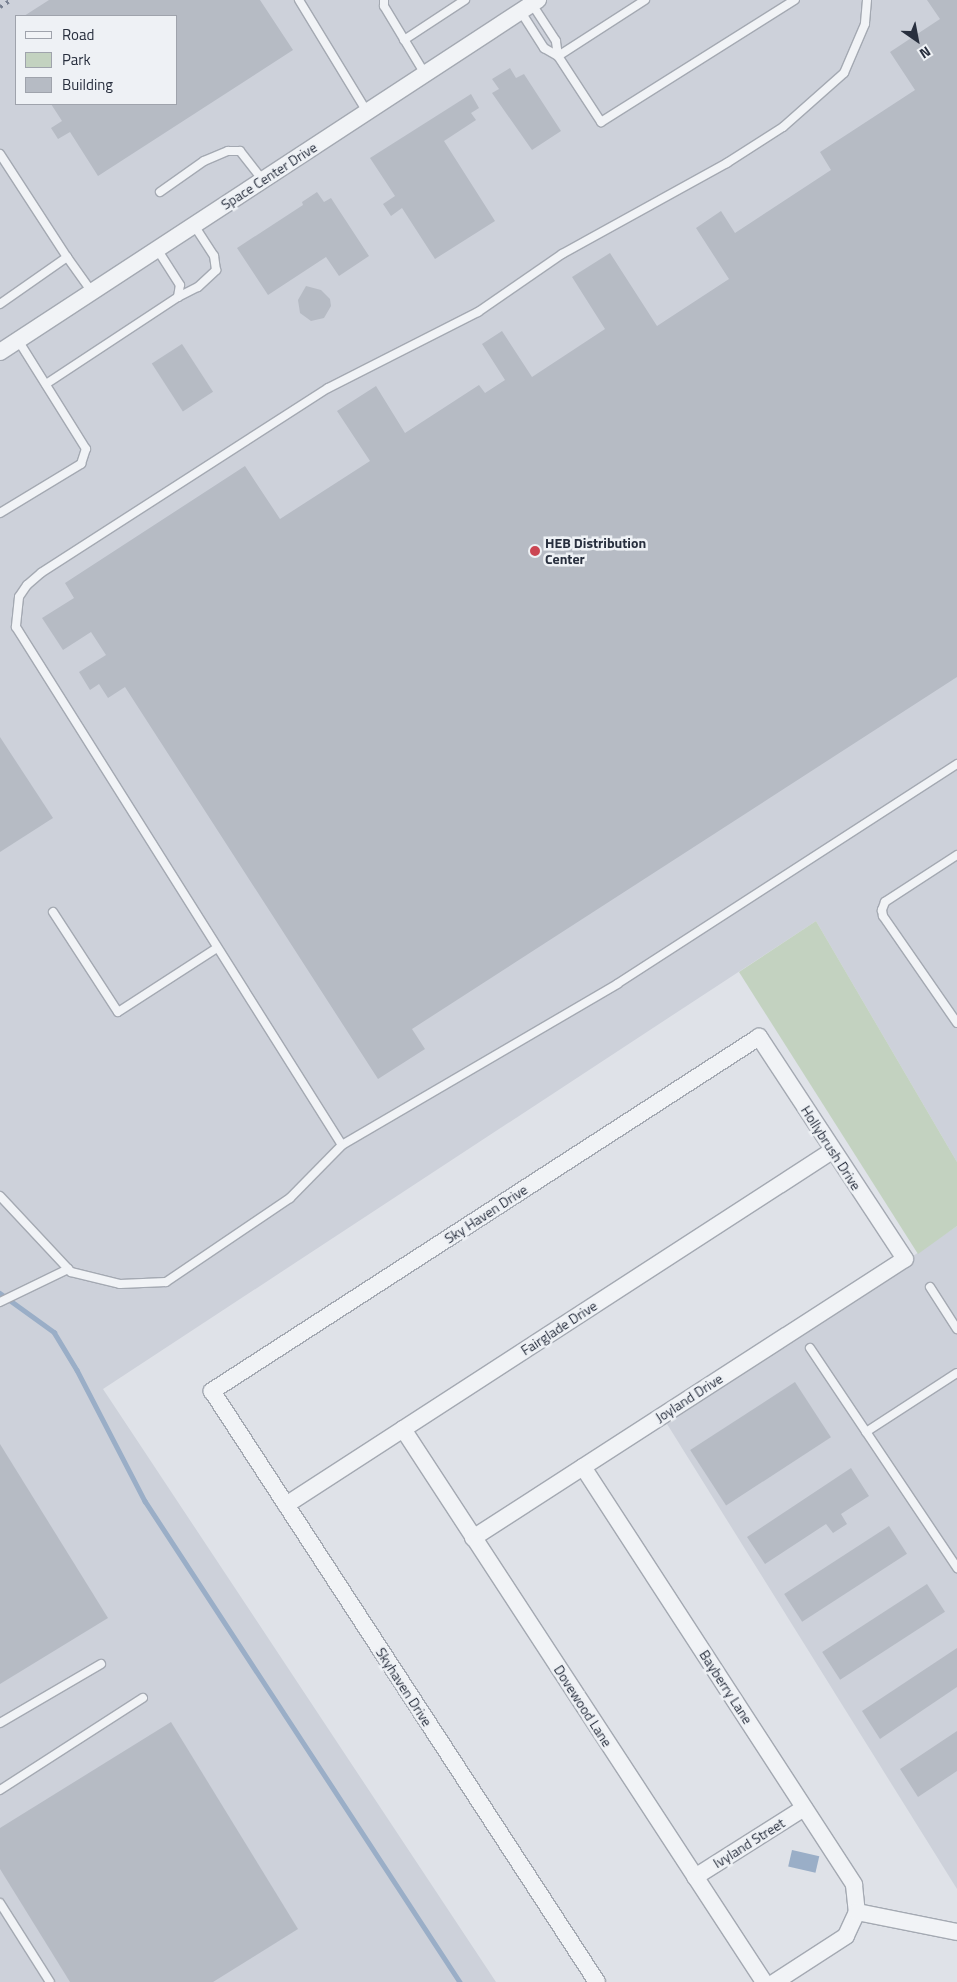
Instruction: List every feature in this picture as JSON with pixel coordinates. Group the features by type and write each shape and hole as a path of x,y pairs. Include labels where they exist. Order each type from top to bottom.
{"street":[{"name":"Space Center Drive","path":"0,352 530,5"},
{"name":"Hollybrush Drive","path":"759,1037 832,1151 905,1259"},
{"name":"Sky Haven Drive","path":"212,1391 759,1037"},
{"name":"Fairglade Drive","path":"286,1505 832,1151"},
{"name":"Joyland Drive","path":"473,1538 905,1259"},
{"name":"Skyhaven Drive","path":"212,1391 597,1982"},
{"name":"Dovewood Lane","path":"402,1430 694,1878 764,1982"},
{"name":"Bayberry Lane","path":"583,1467 854,1884 858,1912"},
{"name":"Ivyland Street","path":"694,1878 804,1808"},
{"path":"775,1982 846,1936 858,1912 957,1932"}],"lane":[{"path":"299,0 367,112"},
{"path":"384,0 384,6 425,74"},
{"path":"404,40 465,0"},
{"path":"558,56 645,0"},
{"path":"530,5 556,40 558,56 601,122 795,0"},
{"path":"342,1145 22,640 15,614 18,597 27,585 328,388 478,312 562,254 764,140 844,73 865,24 866,0"},
{"path":"530,5 544,48 558,56"},
{"path":"160,192 204,161 228,152 240,151 263,180"},
{"path":"0,154 92,292"},
{"path":"46,384 178,297 198,287 216,270 214,256 194,225"},
{"path":"157,250 180,285 178,297"},
{"path":"0,304 67,257"},
{"path":"0,513 71,471 85,460 86,449 18,340"},
{"path":"0,1196 71,1272 120,1284 166,1282 290,1198 342,1145 617,984 957,764"},
{"path":"957,855 885,902 882,910 883,916 957,1023"},
{"path":"53,912 118,1012 217,948"},
{"path":"0,1302 68,1269"},
{"path":"930,1287 957,1329"},
{"path":"810,1348 957,1568"},
{"path":"866,1432 957,1373"},
{"path":"0,1723 100,1664"},
{"path":"0,1790 143,1698"},
{"path":"0,1903 50,1982"}],"shaded area":[{"path":"0,0 957,0 957,1162 816,921 103,1389 496,1982 0,1982"},
{"path":"957,1226 957,1889 667,1424"}],"green space":[{"path":"816,921 957,1162 957,1226 918,1254 739,972"}],"water":[{"path":"792,1850 819,1856 815,1873 788,1867"}],"building":[{"path":"49,0 260,0 293,50 98,176 70,132 58,139 51,128 62,121 52,105 178,105 178,15 26,15"},
{"name":"HEB Distribution Center","path":"927,0 957,0 957,677 412,1029 425,1049 378,1079 125,687 108,698 99,684 90,690 79,672 106,655 91,632 63,650 42,618 74,598 65,583 245,466 280,519 370,461 337,411 376,386 405,433 479,385 485,393 505,380 482,344 502,331 532,377 605,329 572,277 610,253 657,326 729,279 696,228 721,211 735,233 831,170 820,152 915,90 890,52 940,19"},
{"path":"510,68 516,78 524,74 561,131 532,150 492,93 499,89 492,79"},
{"path":"471,94 479,108 471,113 476,120 444,141 495,221 435,259 402,208 391,216 383,204 395,196 370,158"},
{"path":"317,192 324,202 331,198 369,256 339,276 326,257 268,295 237,248 303,205 302,202"},
{"path":"306,286 321,290 330,299 331,306 324,318 311,321 300,313 298,300"},
{"path":"182,344 213,392 183,411 152,364"},
{"path":"0,737 53,818 0,852"},
{"path":"795,1382 831,1437 726,1505 690,1450"},
{"path":"0,1444 108,1618 0,1684"},
{"path":"851,1468 869,1496 841,1514 847,1524 833,1533 826,1524 765,1564 747,1537"},
{"path":"889,1526 907,1554 802,1622 784,1594"},
{"path":"927,1584 945,1612 840,1680 822,1652"},
{"path":"957,1648 957,1687 880,1739 862,1711"},
{"path":"171,1722 298,1929 213,1982 70,1982 0,1869 0,1828"},
{"path":"957,1731 957,1771 918,1797 900,1769"}],"waterway":[{"path":"0,1293 54,1332 77,1370 145,1501 460,1982"}],"railway":[{"path":"0,7 11,0"}],"place":[{"name":"HEB Distribution Center","path":"535,551"}]}
